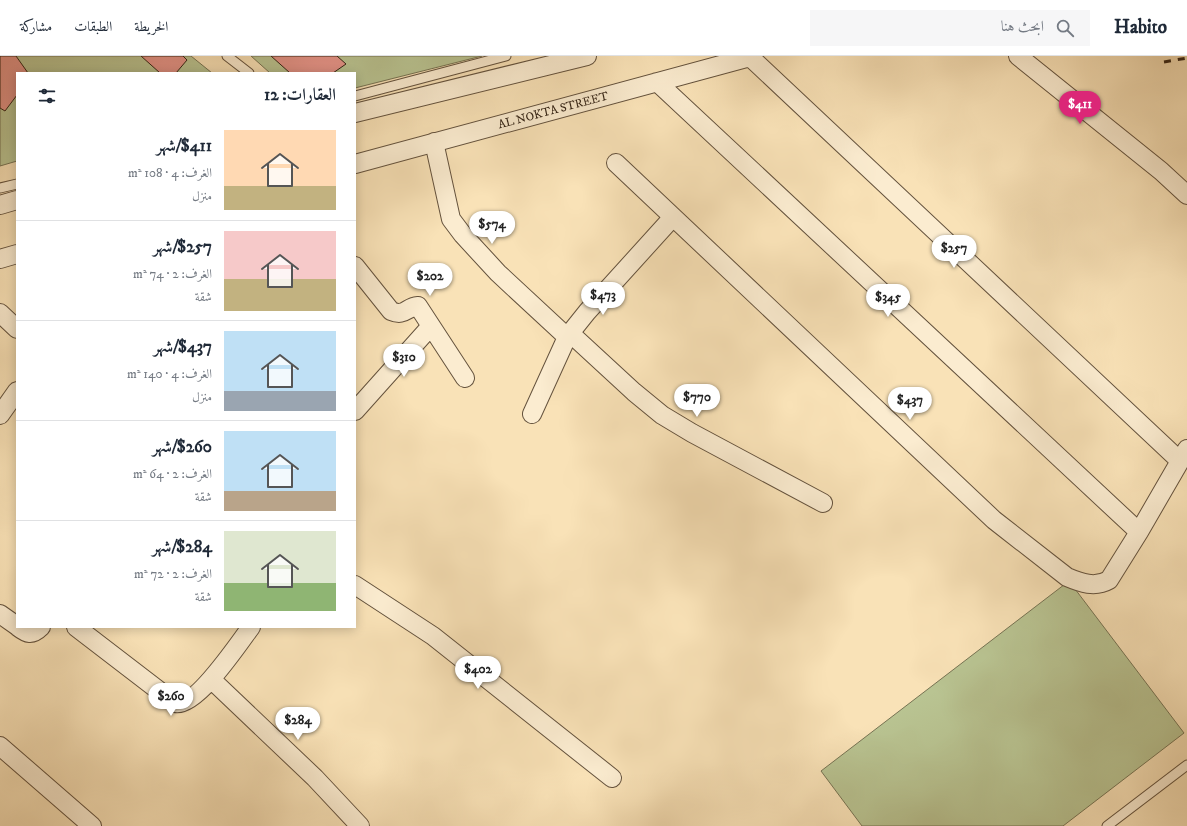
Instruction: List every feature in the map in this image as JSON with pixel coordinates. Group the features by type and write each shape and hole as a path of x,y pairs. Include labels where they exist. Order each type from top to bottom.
{"street":[{"path":"356,113 587,56"},
{"path":"616,163 994,520 1067,577 1080,583 1092,584 1103,583 1109,580 1139,532 1183,455 750,56"},
{"name":"AL NOKTA STREET","path":"356,164 750,56"},
{"path":"1018,56 1161,171 1187,195"},
{"path":"657,82 1139,532"},
{"path":"434,142 451,219 463,235 498,273 662,415 692,433 823,503"},
{"path":"0,205 16,200"},
{"path":"532,414 569,335 587,312 672,217"},
{"path":"0,258 16,254"},
{"path":"356,267 391,311 402,313 417,306 466,378"},
{"path":"0,312 16,328"},
{"path":"356,410 431,326"},
{"path":"0,415 16,392"},
{"path":"356,586 433,636 612,778"},
{"path":"0,614 16,626"},
{"path":"18,628 26,633 31,634 40,628"},
{"path":"77,628 180,704 185,702 212,680 250,628"},
{"path":"212,680 315,778 360,826"},
{"path":"0,746 92,826"}],"lane":[{"path":"227,56 248,72"},
{"path":"356,96 506,56"},
{"path":"0,188 16,184"},
{"path":"1107,826 1187,765"}],"green space":[{"path":"0,56 191,56 211,72 16,72 16,161 0,166"},
{"path":"251,56 482,56 356,88 356,72 269,72"},
{"path":"1069,581 1184,733 1063,826 862,826 821,771"}],"building":[{"path":"0,56 16,56 27,72 16,72 16,96 5,111 0,108"},
{"path":"141,56 183,56 187,60 177,72 159,72"},
{"path":"271,56 337,56 346,64 334,72 289,72"}],"railway":[{"path":"1164,62 1187,58"}]}
